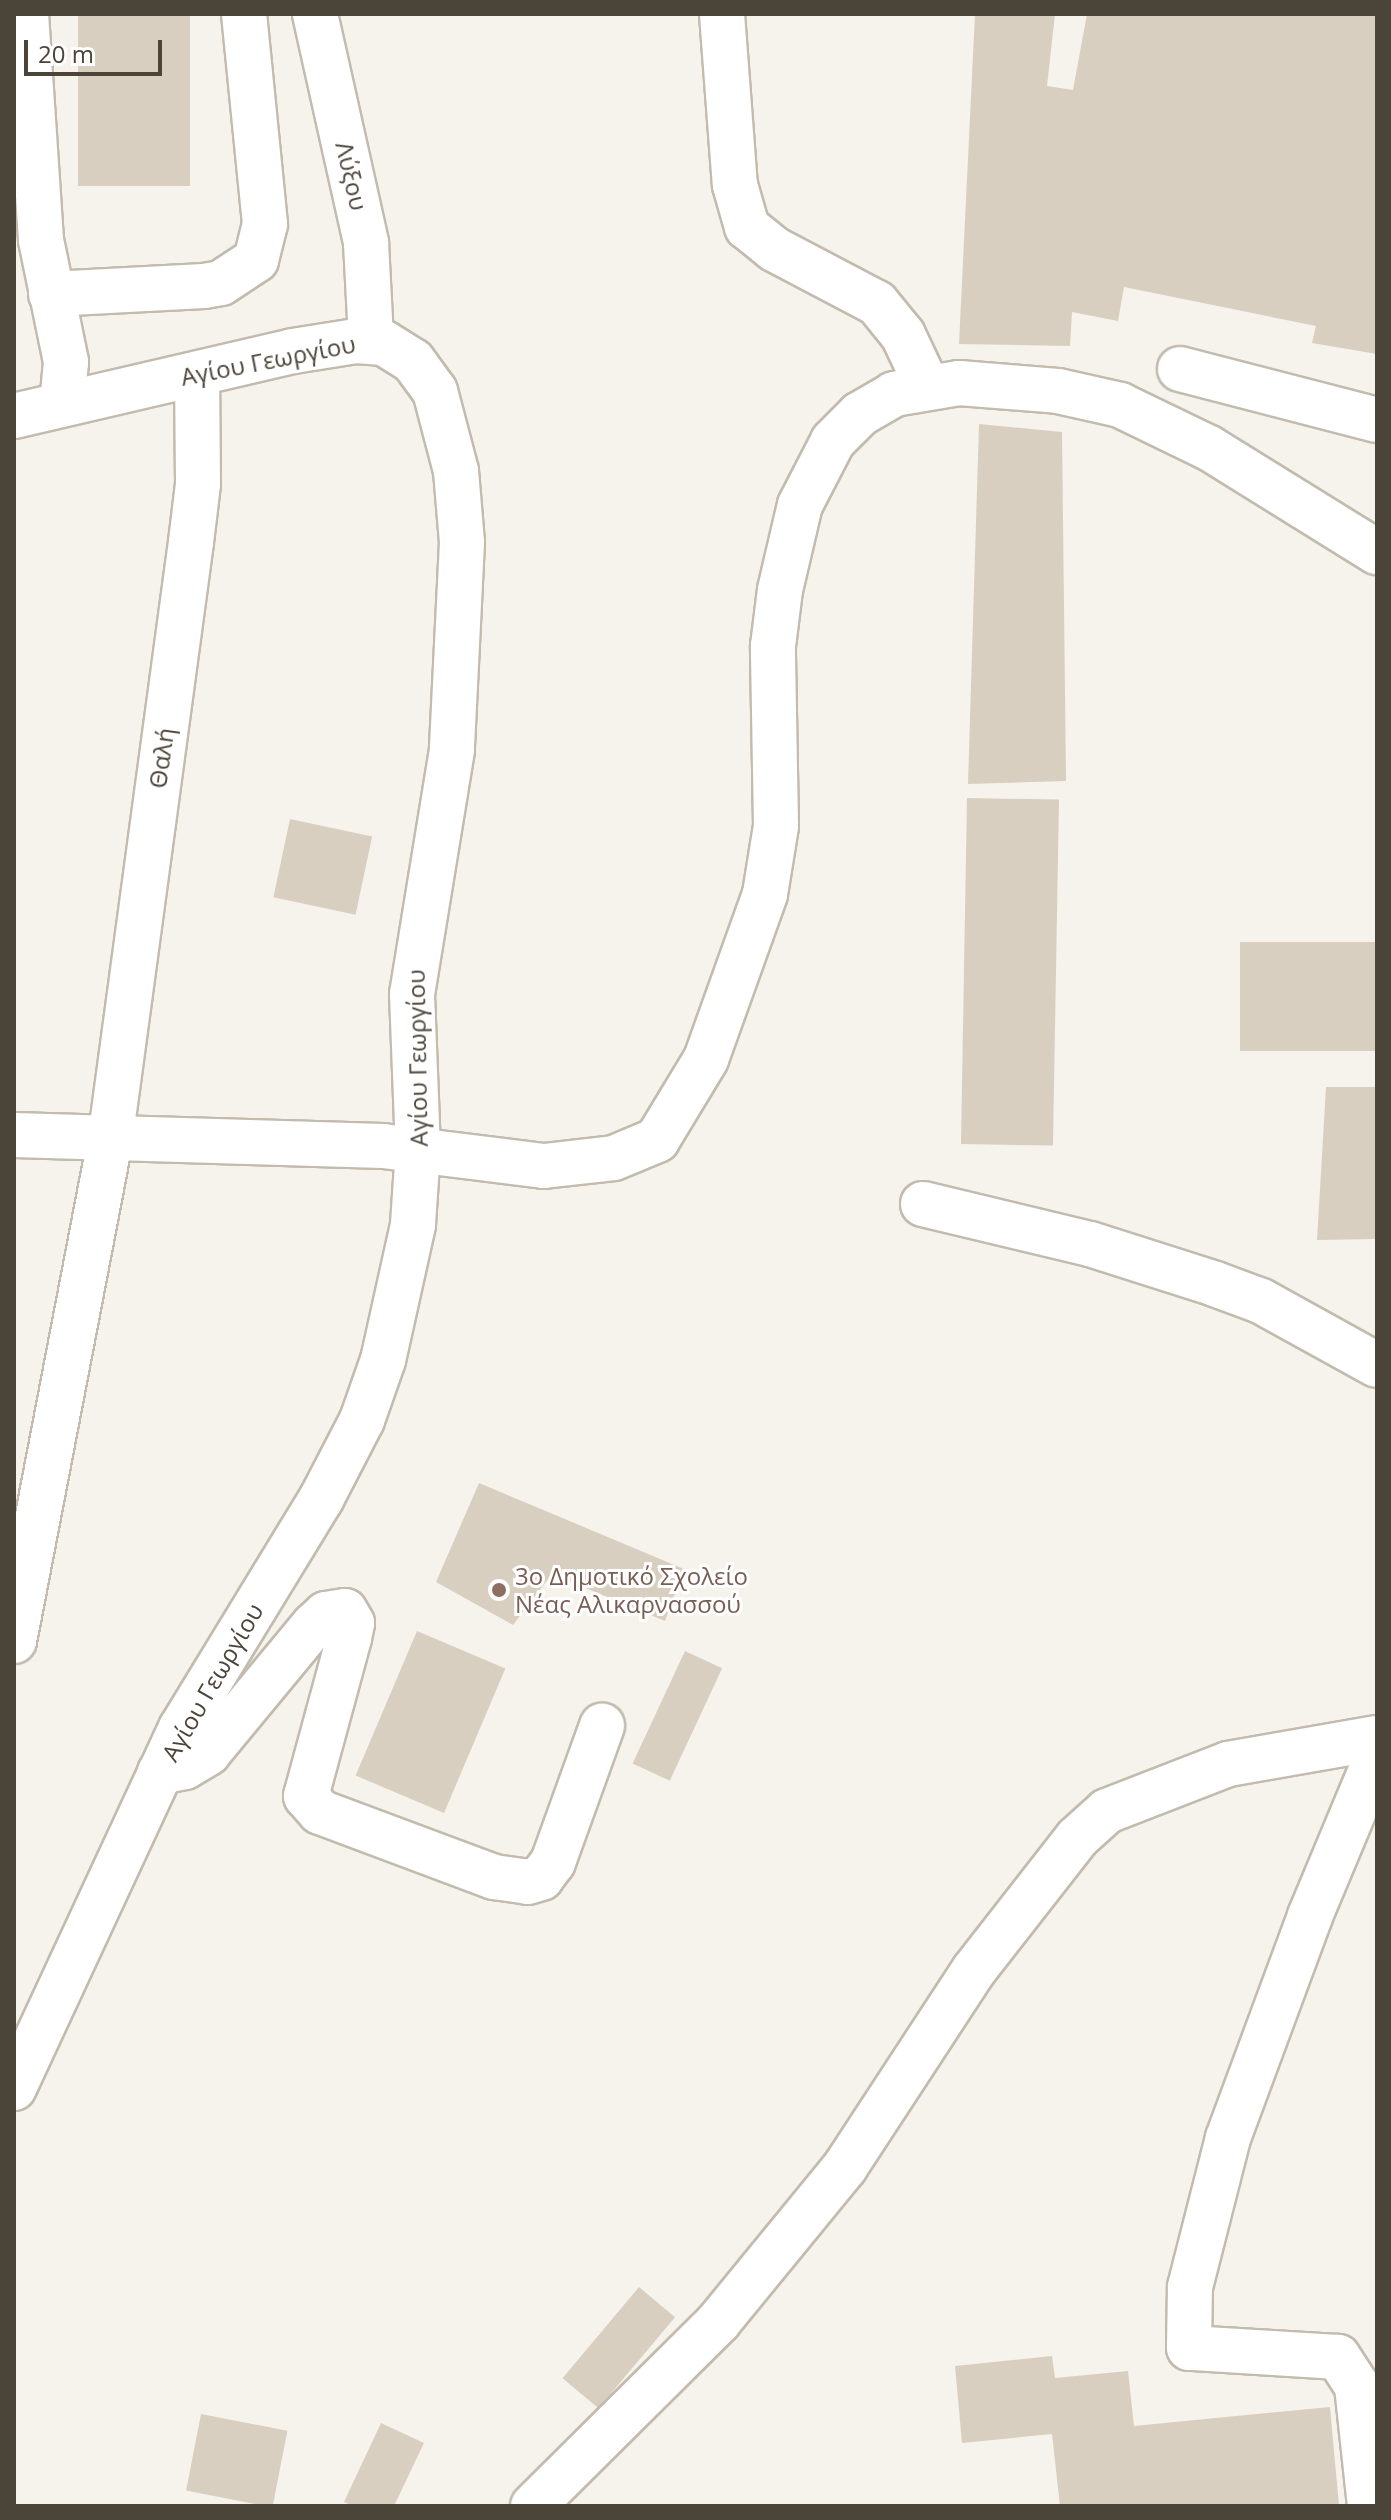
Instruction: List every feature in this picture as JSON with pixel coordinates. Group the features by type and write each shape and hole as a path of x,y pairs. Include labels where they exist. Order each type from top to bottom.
{"street":[{"path":"26,14 33,149 51,294 66,362 62,404"},
{"path":"51,294 204,286 221,283 256,260 265,224 244,14"},
{"name":"Λύξου","path":"315,14 366,243 371,340"},
{"path":"722,14 735,185 747,227 774,249 877,303 903,335 927,386"},
{"name":"Αγίου Γεωργίου","path":"14,416 318,346 371,340 404,353 435,391 456,471 462,542 452,750 412,994 418,1149 408,1254 362,1420 321,1499 195,1702 14,2088"},
{"path":"1180,369 1377,420"},
{"name":"Θαλή","path":"14,1641 110,1141 198,484 197,374"},
{"path":"14,1135 110,1141 418,1149 544,1166 587,1162 644,1148 675,1118 710,1048 771,867 776,826 773,646 782,579 800,505 820,460 847,426 877,403 927,386 1015,387 1120,405 1209,448 1377,552"},
{"path":"923,1204 1090,1244 1215,1284 1261,1301 1377,1365"},
{"path":"160,1772 185,1767 208,1753 314,1625 326,1614 345,1611 352,1623 349,1638 306,1796 320,1812 494,1877 528,1882 541,1878 553,1862 602,1726"},
{"path":"533,2506 719,2321 845,2167 974,1970 1077,1838 1107,1811 1228,1764 1377,1738"},
{"path":"1370,2506 1357,2386 1338,2357 1189,2348 1190,2287 1228,2138 1270,2018 1377,1756"}],"building":[{"path":"78,14 190,14 190,186 78,186"},
{"path":"975,14 1055,14 1047,86 1073,90 1087,14 1377,14 1377,354 1312,343 1316,326 1124,287 1118,321 1072,312 1070,346 959,344"},
{"path":"979,424 1062,432 1066,781 968,784"},
{"path":"967,798 1059,800 1053,1146 961,1144"},
{"path":"290,819 372,836 356,915 273,897"},
{"path":"1240,942 1377,942 1377,1051 1240,1051"},
{"path":"1326,1087 1377,1087 1377,1239 1317,1240"},
{"path":"479,1483 684,1569 665,1621 552,1574 513,1625 436,1582"},
{"path":"417,1631 505,1669 444,1813 356,1776"},
{"path":"685,1651 722,1668 670,1781 633,1763"},
{"path":"639,2287 675,2317 599,2408 563,2378"},
{"path":"1052,2356 1055,2378 1128,2371 1134,2426 1330,2407 1339,2506 1060,2506 1052,2434 962,2443 955,2366"},
{"path":"201,2414 287,2431 273,2506 186,2491"},
{"path":"381,2423 424,2443 394,2506 353,2506 344,2502"}],"place":[{"name":"3ο Δημοτικό Σχολείο Νέας Αλικαρνασσού","path":"499,1590"}]}
